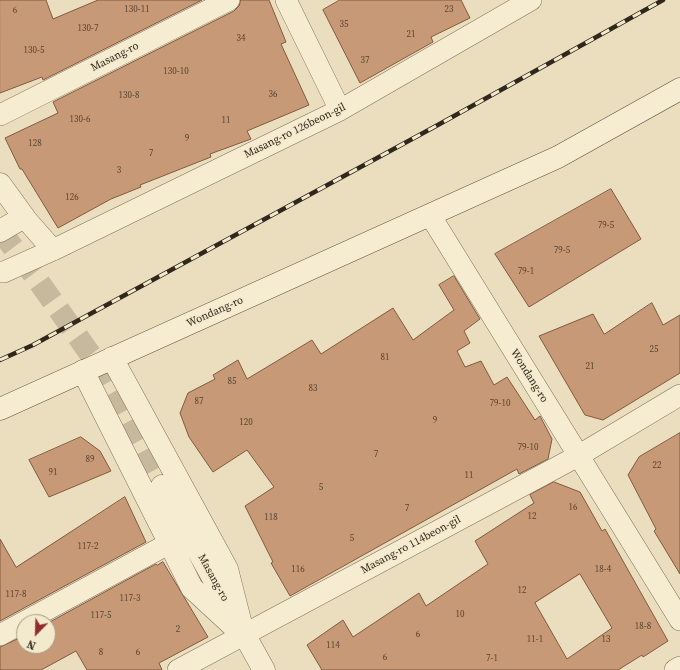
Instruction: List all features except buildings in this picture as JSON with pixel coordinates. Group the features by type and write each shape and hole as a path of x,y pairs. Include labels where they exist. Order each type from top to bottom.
{"street":[{"name":"Masang-ro","path":"0,115 230,0"},
{"path":"286,0 340,110"},
{"name":"Masang-ro 126beon-gil","path":"0,272 4,272 53,250 340,110 531,0"},
{"name":"Wondang-ro","path":"0,409 558,156 680,89"},
{"path":"0,184 24,217 53,250"},
{"name":"Wondang-ro","path":"430,215 578,456"},
{"path":"0,231 24,217"},
{"path":"112,358 227,569 244,636"},
{"path":"84,371 192,588 244,636"},
{"name":"Masang-ro 114beon-gil","path":"178,670 578,456 680,395"},
{"path":"578,456 680,620"},
{"name":"Masang-ro","path":"162,486 264,670"},
{"path":"39,614 170,543"},
{"path":"0,635 16,626"},
{"path":"675,670 680,667"}],"tunnel":[{"path":"0,230 93,358 162,486"}],"railway":[{"path":"0,360 33,345 436,126 663,0"}]}
